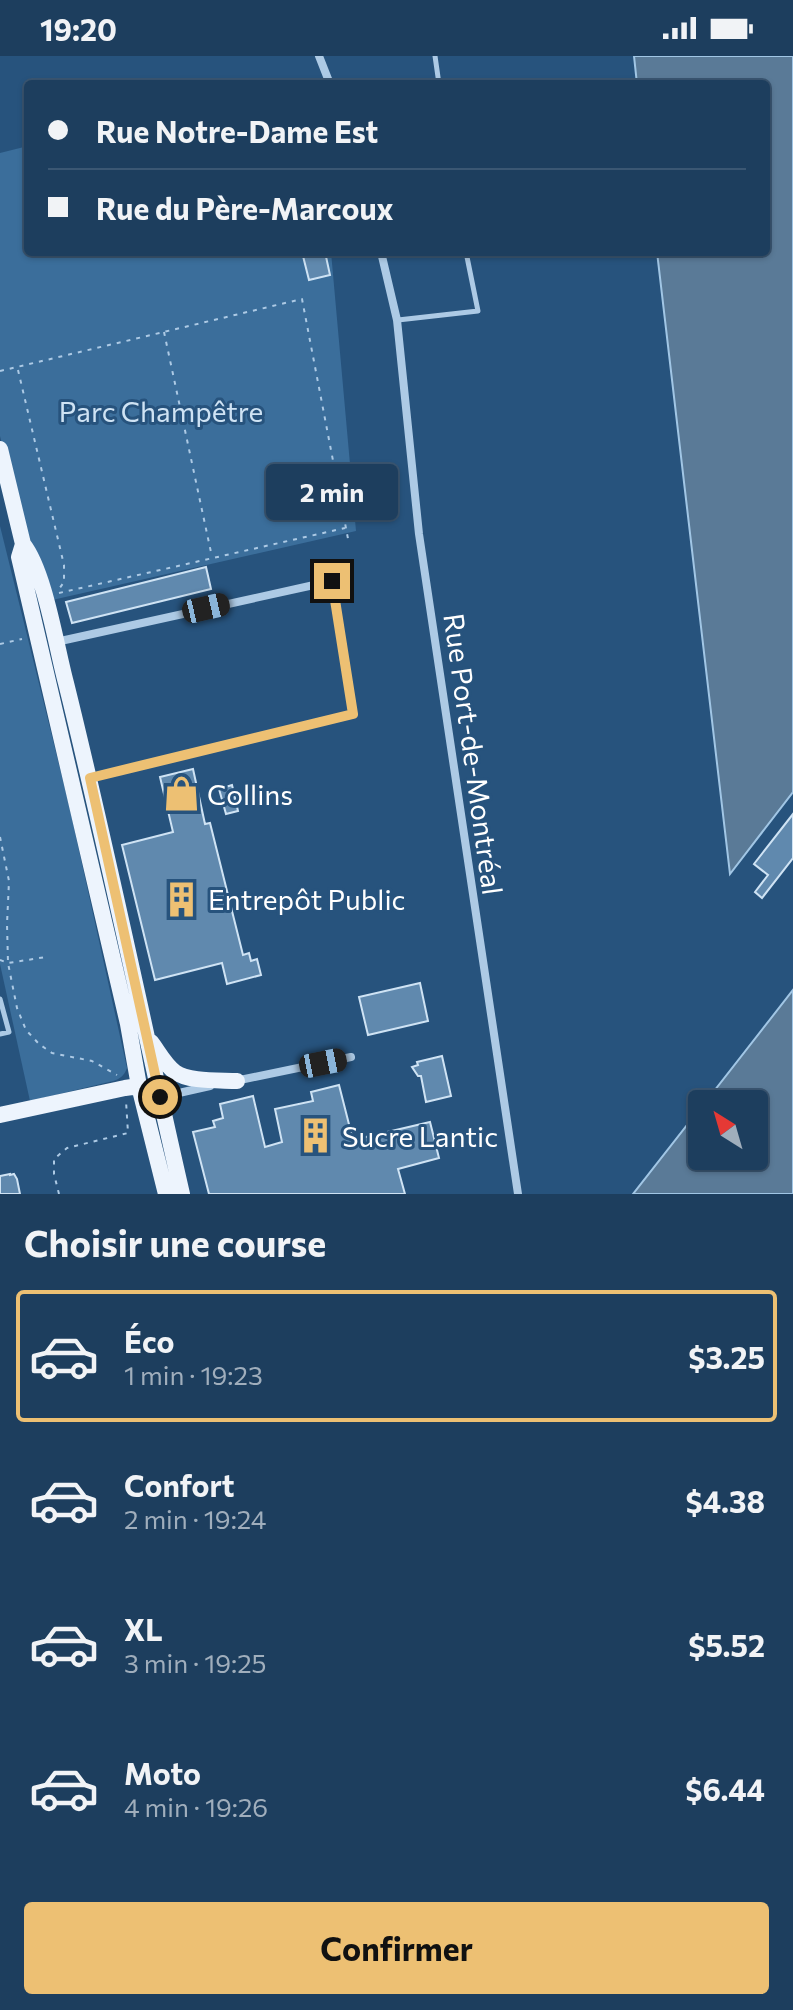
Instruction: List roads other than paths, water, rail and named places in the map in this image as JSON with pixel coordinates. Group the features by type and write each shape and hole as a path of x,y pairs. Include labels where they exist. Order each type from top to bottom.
{"main road":[{"path":"0,449 23,544 51,595 41,642 90,778 182,1194"},
{"path":"23,544 19,557 128,1024 132,1089 166,1194"},
{"path":"146,1036 171,1069 186,1078 237,1081"},
{"path":"0,1115 125,1088 160,1097"},
{"path":"0,1126 132,1089"}],"street":[{"path":"319,56 328,80"},
{"name":"Rue Port-de-Montréal","path":"382,256 397,320 419,534 518,1194"},
{"path":"41,642 332,581 353,714 90,778"},
{"path":"160,1097 351,1057"}],"lane":[{"path":"435,56 438,80"},
{"path":"397,320 478,311 467,256"},
{"path":"0,999 9,1032 0,1034"}],"place":[{"name":"Collins","path":"181,794"},
{"name":"Entrepôt Public","path":"182,899"},
{"name":"Sucre Lantic","path":"316,1136"}],"park label":[{"name":"Parc Champêtre","path":"161,411"}]}
